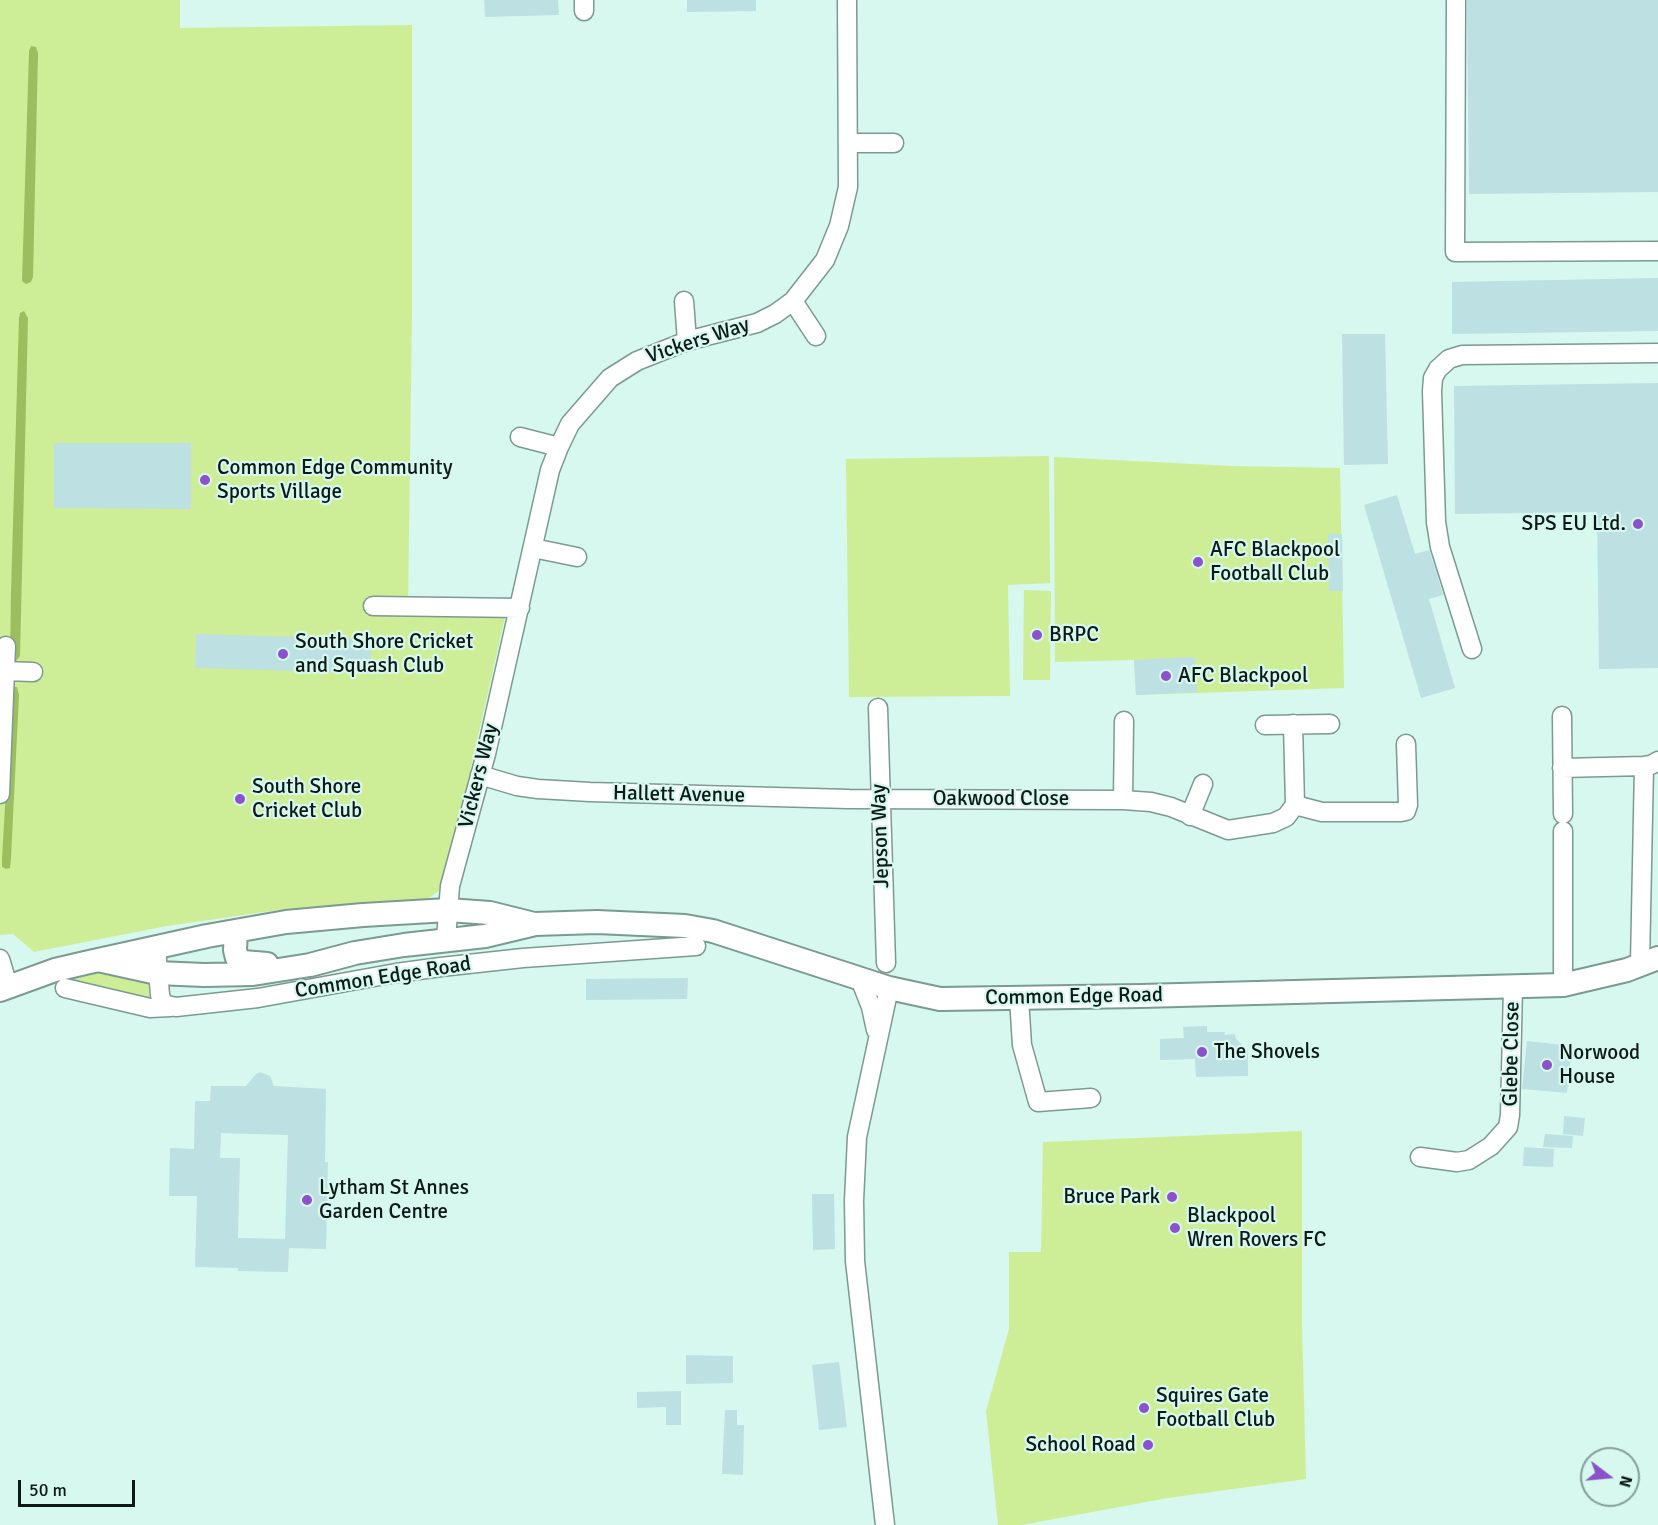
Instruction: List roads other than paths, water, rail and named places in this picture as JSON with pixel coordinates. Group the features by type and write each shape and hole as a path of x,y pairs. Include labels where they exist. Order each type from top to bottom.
{"main road":[{"name":"Common Edge Road","path":"4,988 55,970 156,947 286,922 448,910 511,917 535,924"},
{"name":"Common Edge Road","path":"98,960 157,973 253,974 310,965 355,953 446,939 485,936 535,924 597,922 685,926 713,931 889,988 940,999 1563,985 1618,972 1649,961"},
{"path":"236,931 235,954 243,962 270,964 308,958 325,960"}],"street":[{"name":"Vickers Way","path":"448,910 441,901 450,886 480,775 550,470 559,447 570,424 610,378 637,361 687,341 757,323 775,314 793,301 825,260 839,226 848,187 847,0"},
{"path":"1456,0 1455,252 1658,251"},
{"path":"849,143 894,143"},
{"path":"684,301 687,341"},
{"path":"793,301 816,336"},
{"path":"1472,649 1443,556 1436,522 1432,392 1433,378 1438,369 1449,359 1462,355 1658,353"},
{"path":"520,437 559,447"},
{"path":"533,548 577,557"},
{"path":"373,606 520,608"},
{"path":"0,794 6,646"},
{"path":"5,671 33,672"},
{"name":"Jepson Way","path":"878,708 879,799 886,963"},
{"path":"1562,716 1563,985"},
{"path":"1123,800 1124,721"},
{"path":"1293,724 1296,805 1323,813 1406,811 1408,805 1406,744"},
{"path":"1265,725 1330,724"},
{"path":"1562,768 1651,763 1649,961"},
{"name":"Hallett Avenue","path":"480,775 517,786 579,792 879,799"},
{"path":"1190,816 1203,784"},
{"name":"Oakwood Close","path":"879,799 1151,802 1228,830 1273,823 1286,817 1296,805"},
{"path":"446,939 448,910 458,901 450,886"},
{"path":"596,952 597,922"},
{"name":"Common Edge Road","path":"65,988 150,1008 171,1007 258,998 441,967 596,952 696,946"},
{"path":"156,947 157,973 162,1002 171,1007"},
{"path":"0,959 4,988"},
{"path":"860,979 875,1018 878,1038"},
{"name":"Glebe Close","path":"1420,1156 1457,1162 1469,1160 1491,1146 1508,1127 1513,987"},
{"path":"885,1525 854,1242 857,1137 889,988"},
{"path":"1019,998 1022,1046 1038,1102 1091,1098"}],"place":[{"name":"Common Edge Community Sports Village","path":"205,480"},
{"name":"SPS EU Ltd.","path":"1638,524"},
{"name":"AFC Blackpool Football Club","path":"1198,562"},
{"name":"BRPC","path":"1037,635"},
{"name":"South Shore Cricket and Squash Club","path":"283,654"},
{"name":"AFC Blackpool","path":"1166,676"},
{"name":"South Shore Cricket Club","path":"240,799"},
{"name":"The Shovels","path":"1202,1052"},
{"name":"Norwood House","path":"1547,1065"},
{"name":"Bruce Park","path":"1172,1197"},
{"name":"Lytham St Annes Garden Centre","path":"307,1200"},
{"name":"Blackpool Wren Rovers FC","path":"1175,1228"},
{"name":"Squires Gate Football Club","path":"1144,1408"},
{"name":"School Road","path":"1148,1445"}]}
